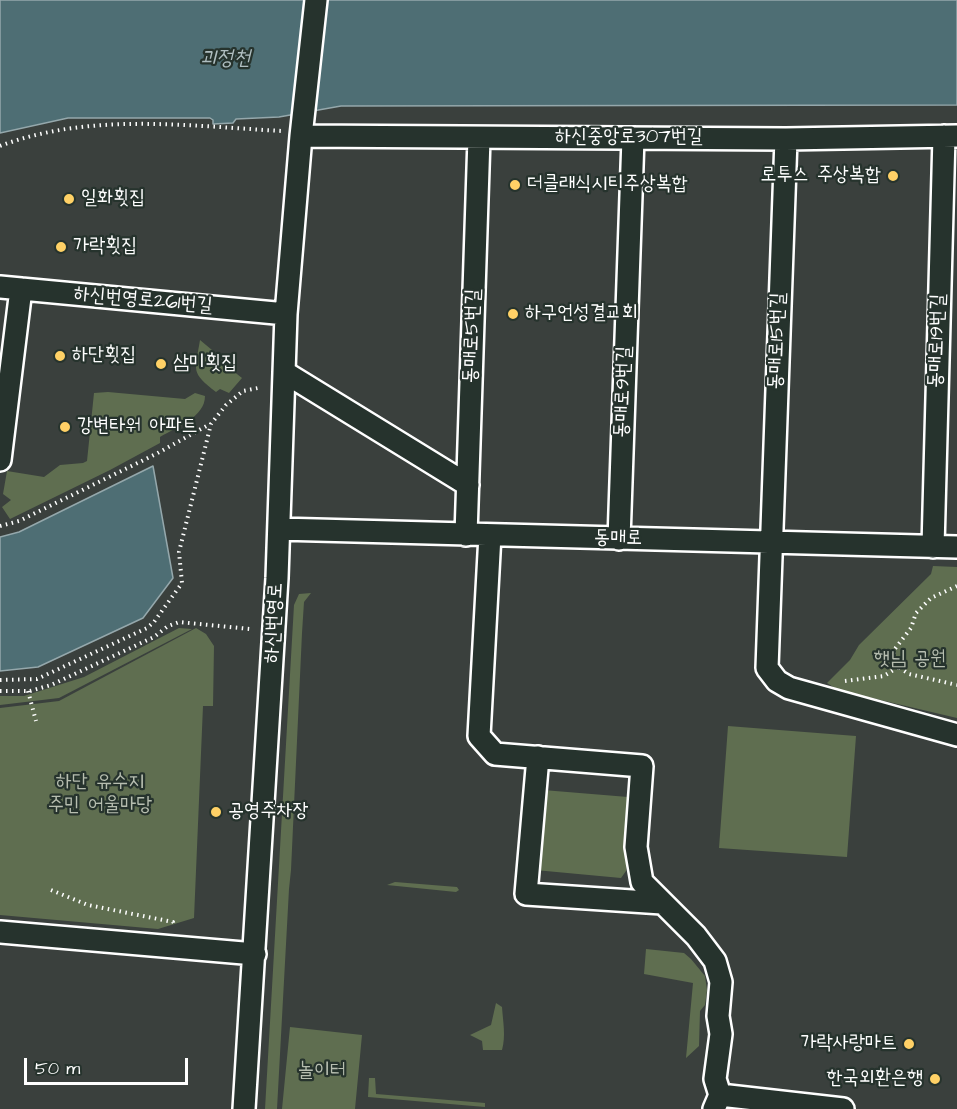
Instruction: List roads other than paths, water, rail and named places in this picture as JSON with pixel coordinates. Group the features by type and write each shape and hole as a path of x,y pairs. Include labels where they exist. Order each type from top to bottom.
{"street":[{"name":"하신번영로","path":"244,1109 279,529 295,134 316,0"},
{"name":"하신중앙로307번길","path":"295,134 479,138 786,139 950,136"},
{"name":"동매로19번길","path":"933,547 950,136"},
{"name":"동매로5번길","path":"466,535 479,138"},
{"name":"동매로9번길","path":"619,539 633,138"},
{"name":"동매로15번길","path":"786,139 767,668 777,681 789,688 957,735"},
{"name":"하신번영로261번길","path":"10,288 286,314"},
{"path":"0,460 10,288"},
{"path":"285,372 468,485"},
{"name":"동매로","path":"279,529 957,547"},
{"path":"490,535 479,736 495,754 642,766 636,847 642,882 696,936 715,961 721,982 718,1016 721,1034 715,1079 717,1102 843,1109"},
{"path":"538,757 526,894 662,903"},
{"path":"0,932 255,954"}],"water":[{"name":"괴정천","path":"0,0 957,0 957,105 341,106 279,117 236,119 233,123 213,124 210,118 68,118 0,133"},
{"path":"153,466 173,578 143,618 38,667 0,671 0,537 19,532"}],"place":[{"name":"로투스 주상복합","path":"893,176"},
{"name":"더클래식시티주상복합","path":"515,185"},
{"name":"일화횟집","path":"69,199"},
{"name":"가락횟집","path":"61,247"},
{"name":"하구언성결교회","path":"513,314"},
{"name":"하단횟집","path":"60,356"},
{"name":"삼미횟집","path":"161,364"},
{"name":"강변타워 아파트","path":"65,427"},
{"name":"공영주차장","path":"216,812"},
{"name":"가락사랑마트","path":"909,1044"},
{"name":"한국외환은행","path":"935,1079"}],"park label":[{"name":"햇님 공원","path":"910,660"},
{"name":"하단 유수지 주민 어울마당","path":"100,794"},
{"name":"놀이터","path":"322,1072"}]}
